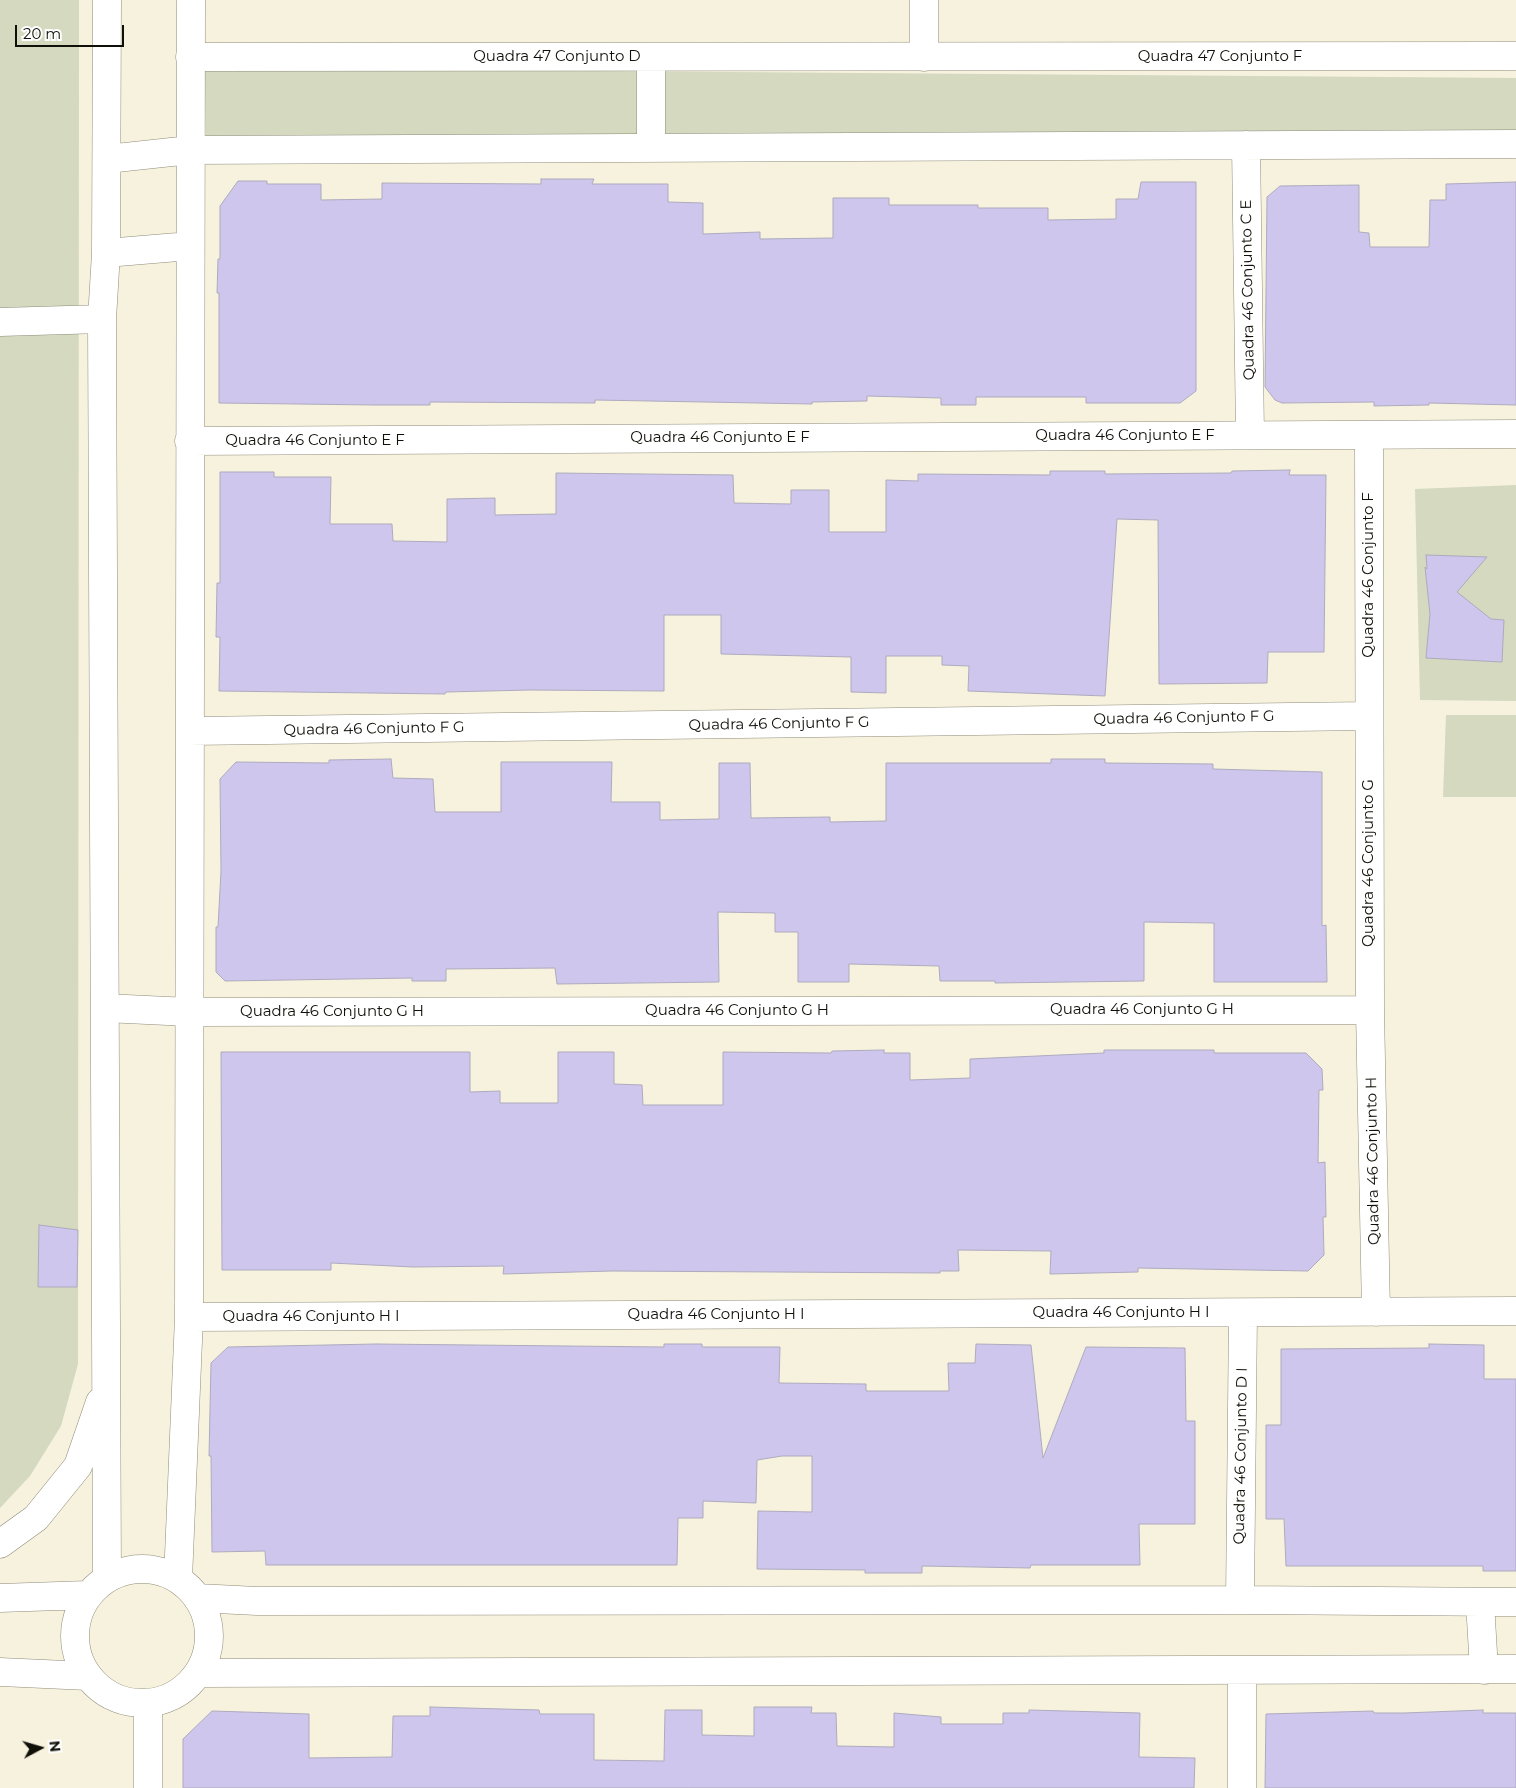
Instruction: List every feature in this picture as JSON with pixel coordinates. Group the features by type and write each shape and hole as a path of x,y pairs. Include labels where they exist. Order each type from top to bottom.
{"street":[{"path":"107,0 106,253 102,319 107,1384 97,1587 78,1615 75,1636 78,1657 88,1676 104,1692 125,1701 148,1703 167,1698 184,1688 198,1673 206,1654 208,1635 205,1616 187,1588 190,0"},
{"path":"924,0 924,57"},
{"path":"651,56 651,148"},
{"name":"Quadra 47 Conjunto F","path":"924,57 1516,56"},
{"name":"Quadra 47 Conjunto D","path":"190,57 924,57"},
{"path":"107,158 190,150 1516,144"},
{"name":"Quadra 46 Conjunto C E","path":"1246,145 1250,435"},
{"path":"106,253 190,246"},
{"path":"0,322 102,319"},
{"name":"Quadra 46 Conjunto E F","path":"190,441 1516,434"},
{"name":"Quadra 46 Conjunto F","path":"1369,435 1369,716"},
{"name":"Quadra 46 Conjunto F G","path":"190,731 1369,716"},
{"name":"Quadra 46 Conjunto G","path":"1369,716 1370,1010"},
{"name":"Quadra 46 Conjunto G H","path":"105,1008 189,1012 1370,1010"},
{"name":"Quadra 46 Conjunto H","path":"1370,1010 1376,1312"},
{"name":"Quadra 46 Conjunto H I","path":"188,1317 1516,1311"},
{"name":"Quadra 46 Conjunto D I","path":"1240,1600 1243,1313"},
{"path":"0,1544 36,1518 78,1466 107,1384"},
{"path":"0,1598 97,1587 124,1571 142,1568 160,1571 187,1588 257,1601 1240,1600 1516,1602"},
{"path":"1480,1602 1484,1670"},
{"path":"198,1673 1516,1669"},
{"path":"1242,1671 1242,1788"},
{"path":"0,1672 88,1676"},
{"path":"148,1703 148,1788"}],"green space":[{"path":"0,0 79,0 78,1364 61,1426 30,1476 0,1508"},
{"path":"205,68 1516,78 1516,133 206,138"},
{"path":"1516,485 1516,701 1420,700 1415,489"},
{"path":"1446,715 1516,715 1516,797 1443,797"}],"building":[{"path":"541,179 594,179 592,184 668,184 668,202 703,203 703,234 760,232 760,239 833,238 833,198 889,198 889,205 978,205 978,208 1048,208 1048,220 1116,219 1116,199 1138,199 1141,182 1196,182 1196,391 1180,403 1086,403 1086,397 976,397 976,405 941,405 941,398 867,396 867,401 812,402 812,404 595,400 595,403 430,402 430,405 219,403 219,293 217,293 218,259 220,259 220,206 238,181 267,181 267,184 321,184 321,200 382,199 382,183 541,184"},
{"path":"1516,182 1516,405 1429,403 1429,405 1374,406 1374,402 1282,403 1275,400 1265,387 1267,197 1280,186 1359,185 1359,232 1369,233 1370,247 1429,247 1430,200 1446,200 1446,184"},
{"path":"1290,470 1289,475 1326,475 1324,652 1268,652 1267,683 1159,684 1158,520 1117,519 1105,696 968,691 969,666 942,665 942,656 886,656 886,693 851,692 851,657 721,654 721,615 664,615 664,691 530,690 446,692 445,694 219,691 220,637 216,637 217,583 220,583 220,472 274,472 274,477 331,477 330,524 392,524 393,541 447,542 447,499 495,498 495,515 556,514 556,473 733,475 734,503 791,504 791,490 829,490 829,532 886,532 886,480 918,481 918,474 1050,475 1050,471 1105,471 1105,474 1231,473 1232,471"},
{"path":"1426,555 1487,557 1457,592 1491,619 1504,620 1502,662 1426,658 1430,614 1425,567 1427,569"},
{"path":"391,759 393,778 433,779 435,812 501,812 501,762 612,762 611,802 660,802 660,820 719,819 719,763 750,763 751,818 830,817 830,822 886,821 886,763 1051,763 1051,759 1105,759 1105,763 1213,764 1213,769 1322,772 1322,926 1326,925 1327,982 1214,982 1214,923 1144,922 1144,981 995,983 995,981 940,981 939,966 849,964 849,982 798,982 798,932 775,932 775,913 718,912 719,982 557,984 555,968 446,969 446,981 412,981 412,978 225,981 216,972 216,927 218,927 221,871 220,779 236,762 329,763 329,760"},
{"path":"884,1050 884,1053 910,1053 910,1080 970,1078 970,1059 1104,1053 1104,1050 1214,1050 1214,1053 1306,1053 1322,1069 1323,1090 1319,1090 1318,1163 1325,1162 1326,1217 1323,1217 1324,1255 1308,1271 1138,1268 1138,1272 1050,1274 1051,1251 958,1250 959,1271 940,1271 940,1273 612,1271 503,1274 504,1266 413,1267 331,1263 331,1270 222,1270 221,1052 470,1052 470,1092 500,1091 500,1103 558,1103 558,1052 614,1052 614,1084 642,1085 643,1105 723,1105 723,1052 831,1053 832,1051"},
{"path":"39,1225 78,1230 77,1287 38,1287"},
{"path":"376,1344 664,1347 664,1344 702,1344 702,1347 780,1347 779,1383 866,1384 866,1391 949,1391 948,1363 975,1363 976,1344 1031,1345 1043,1458 1086,1347 1185,1348 1186,1421 1195,1421 1195,1524 1139,1524 1140,1565 1031,1565 1030,1568 922,1566 922,1573 865,1573 865,1570 757,1569 758,1511 812,1512 812,1456 782,1456 757,1460 756,1503 703,1501 703,1518 678,1518 677,1565 266,1565 265,1551 212,1552 211,1456 209,1456 211,1363 228,1347"},
{"path":"1429,1344 1484,1345 1484,1379 1516,1379 1516,1571 1483,1571 1483,1566 1286,1566 1284,1519 1266,1519 1266,1425 1281,1425 1281,1349 1429,1348"},
{"path":"430,1707 539,1710 540,1714 594,1714 594,1760 664,1761 665,1710 702,1710 702,1735 754,1736 754,1707 812,1707 811,1713 836,1713 837,1746 894,1747 894,1713 941,1717 941,1724 1003,1724 1003,1713 1029,1713 1029,1710 1140,1713 1139,1757 1195,1758 1194,1788 183,1788 183,1739 212,1711 309,1714 309,1758 392,1757 393,1716 430,1716"},
{"path":"1483,1710 1483,1713 1516,1713 1516,1788 1265,1788 1266,1714 1373,1711 1374,1713 1404,1713"}]}
